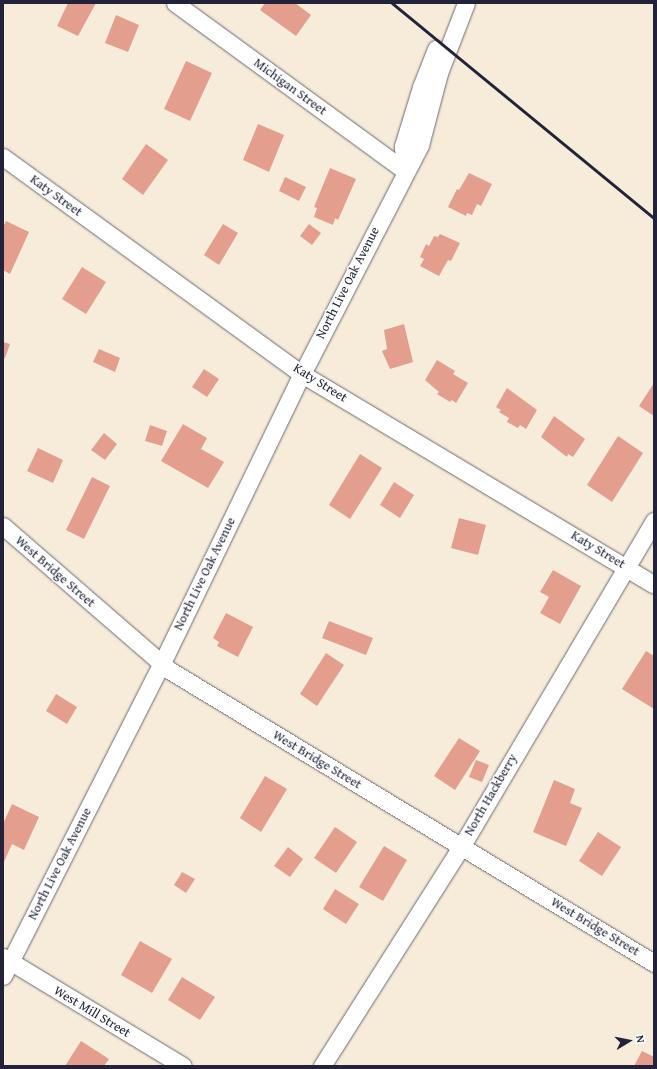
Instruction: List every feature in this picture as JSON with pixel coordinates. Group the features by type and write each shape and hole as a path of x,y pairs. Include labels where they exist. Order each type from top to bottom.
{"street":[{"name":"Michigan Street","path":"176,3 405,171"},
{"path":"405,171 403,146 421,87 453,3"},
{"name":"North Live Oak Avenue","path":"5,966 162,663 302,374 405,171 420,145 439,74 466,3"},
{"name":"Katy Street","path":"3,157 302,374 654,585"},
{"name":"North Hackberry","path":"322,1066 461,847 654,521"},
{"name":"West Bridge Street","path":"3,526 176,674 654,963"},
{"name":"West Mill Street","path":"5,966 183,1066"}],"building":[{"path":"68,3 96,3 78,36 57,26"},
{"path":"265,3 295,3 311,15 296,36 260,10"},
{"path":"116,15 139,25 128,52 105,43"},
{"path":"186,61 212,73 190,121 164,109"},
{"path":"258,124 284,135 269,172 243,160"},
{"path":"146,144 168,160 143,195 122,179"},
{"path":"330,168 356,179 338,220 335,218 333,225 314,217 317,208 314,207"},
{"path":"469,173 492,184 481,206 477,204 472,215 467,213 466,216 448,207 457,189 459,190"},
{"path":"285,177 306,187 299,201 279,191"},
{"path":"6,221 29,232 10,274 3,270 3,227"},
{"path":"223,224 238,233 219,265 204,255"},
{"path":"309,224 321,233 312,245 300,236"},
{"path":"440,234 460,243 451,261 448,260 439,276 420,266 424,259 420,257 426,244 429,246 434,236 438,237"},
{"path":"82,267 106,282 86,314 62,299"},
{"path":"404,324 413,362 390,369 382,351 387,349 384,330"},
{"path":"3,342 10,344 5,358 3,358"},
{"path":"99,349 120,358 115,372 93,362"},
{"path":"437,360 455,371 453,374 468,383 456,403 452,400 450,402 437,394 439,392 425,380"},
{"path":"204,369 219,379 207,397 192,387"},
{"path":"654,383 654,416 639,406"},
{"path":"507,388 537,410 526,429 520,425 518,428 507,422 509,418 499,412 501,410 496,407"},
{"path":"554,416 585,439 573,457 568,454 567,457 541,437"},
{"path":"183,424 207,438 201,449 224,462 208,488 161,461"},
{"path":"150,425 167,431 162,446 145,441"},
{"path":"104,433 117,444 105,460 91,450"},
{"path":"618,436 643,453 612,502 587,485"},
{"path":"38,448 63,460 53,483 27,471"},
{"path":"360,454 382,468 350,519 329,505"},
{"path":"92,477 110,486 84,539 66,530"},
{"path":"394,482 414,495 400,518 380,505"},
{"path":"459,518 486,525 478,555 451,548"},
{"path":"553,570 581,586 560,624 540,613 549,597 540,592"},
{"path":"226,613 253,627 238,657 217,646 219,642 213,638"},
{"path":"329,621 373,638 366,655 322,638"},
{"path":"646,651 654,656 654,709 622,689"},
{"path":"326,653 344,665 317,706 300,694"},
{"path":"56,694 77,707 67,724 46,711"},
{"path":"459,738 480,751 455,790 434,776"},
{"path":"476,760 489,765 482,782 469,777"},
{"path":"265,776 287,789 261,832 240,818"},
{"path":"554,780 575,789 570,803 582,808 566,846 533,832"},
{"path":"12,804 39,817 24,850 12,844 3,864 3,824"},
{"path":"335,827 357,842 336,873 314,858"},
{"path":"598,832 621,847 602,876 579,861"},
{"path":"384,846 407,860 383,901 359,887"},
{"path":"288,847 303,859 290,877 274,866"},
{"path":"182,872 195,879 186,893 174,885"},
{"path":"335,889 359,904 346,924 323,909"},
{"path":"140,941 172,959 152,993 121,975"},
{"path":"182,977 215,997 200,1020 168,1000"},
{"path":"81,1041 109,1059 104,1066 65,1066"},
{"path":"642,1051 654,1057 654,1066 634,1066"}],"railway":[{"path":"392,3 654,218"}]}
